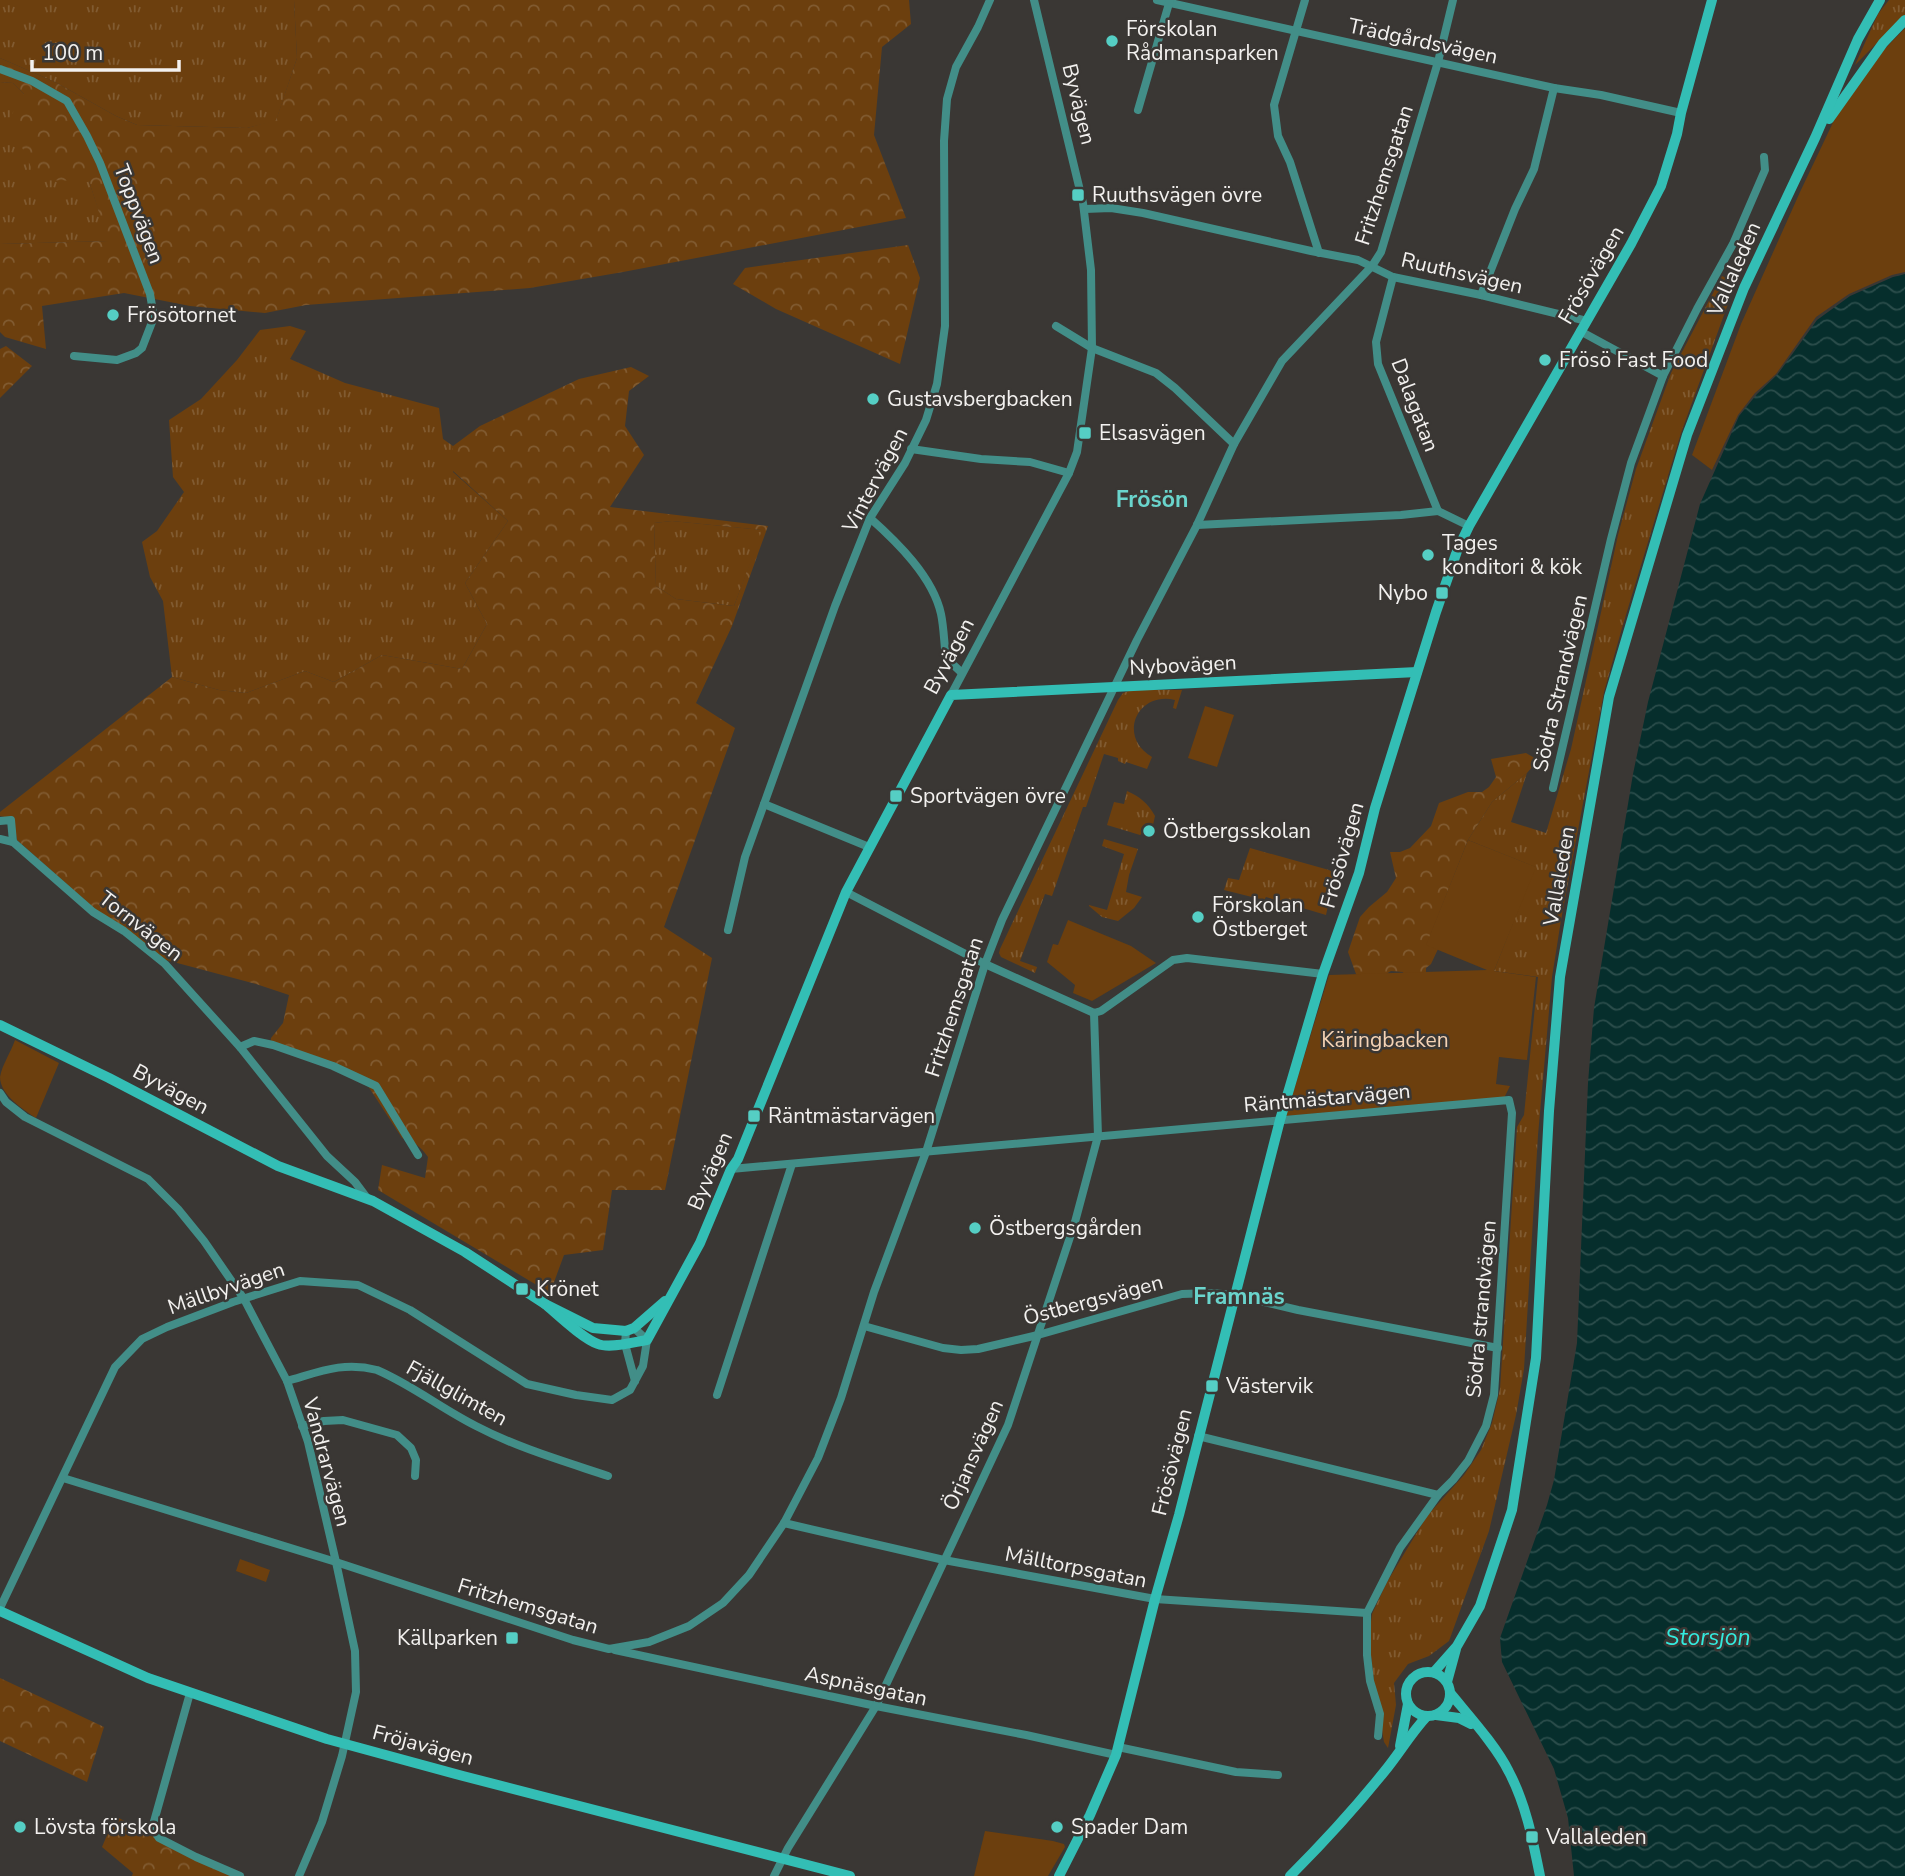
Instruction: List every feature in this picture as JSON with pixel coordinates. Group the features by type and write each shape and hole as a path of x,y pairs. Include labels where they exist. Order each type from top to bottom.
{"street":[{"name":"Vintervägen","path":"728,930 745,857 835,606 870,518 905,464 926,420 937,384 945,326 944,141 947,99 956,67 990,0"},
{"name":"Byvägen","path":"545,1304 599,1345 647,1340 700,1243 738,1158 846,892 1069,473 1077,452 1091,348 1091,270 1084,209 1034,0"},
{"name":"Trädgårdsvägen","path":"1157,0 1553,88 1601,95 1681,113"},
{"path":"1305,0 1274,105 1278,136 1290,162 1319,253"},
{"name":"Fritzhemsgatan","path":"63,1478 336,1562 573,1640 609,1649 649,1642 689,1626 723,1603 749,1575 784,1523 818,1458 841,1398 874,1293 926,1152 985,964 1002,920 1115,687 1197,525 1234,444 1282,361 1381,252 1438,62 1453,0"},
{"name":"Frösövägen","path":"1059,1876 1090,1815 1117,1751 1280,1120 1323,974 1359,873 1375,808 1448,575 1469,526 1648,214 1661,186 1712,0"},
{"name":"Vallaleden","path":"1434,1672 1457,1646 1480,1606 1512,1510 1536,1358 1549,1111 1560,977 1609,697 1687,435 1745,288 1858,39 1880,0"},
{"path":"1138,110 1170,1"},
{"name":"Vallaleden","path":"1815,138 1882,43 1905,20"},
{"name":"Toppvägen","path":"0,69 32,81 67,102 100,163 150,294 154,317 142,348 117,360 75,356"},
{"path":"1481,295 1534,169 1553,88"},
{"name":"Södra Strandvägen","path":"1553,788 1631,463 1663,376 1733,244 1765,170 1764,157"},
{"name":"Ruuthsvägen","path":"1084,209 1111,208 1143,213 1358,260 1393,277 1587,321"},
{"name":"Dalagatan","path":"1393,277 1376,342 1378,364 1438,511"},
{"path":"1056,327 1091,348 1156,373 1234,444"},
{"path":"1580,331 1663,376"},
{"path":"911,449 981,459 1030,462 1069,473"},
{"path":"1197,525 1389,516 1438,511 1469,526"},
{"path":"870,518 898,543 936,597 941,613 946,658 962,673"},
{"name":"Nybovägen","path":"951,695 1418,672"},
{"path":"764,804 869,847"},
{"name":"Tornvägen","path":"0,821 11,820 13,842"},
{"name":"Tornvägen","path":"0,839 13,842 93,912 124,931 159,958 240,1047 327,1156 355,1182 367,1198"},
{"path":"846,892 985,964 1094,1013 1101,1011 1173,960 1187,958 1323,974"},
{"name":"Örjansvägen","path":"774,1876 876,1706 1008,1425 1075,1222 1098,1136 1094,1013"},
{"name":"Byvägen","path":"0,1025 278,1166 367,1198 465,1252 545,1304 593,1328 630,1329 669,1297"},
{"path":"240,1047 254,1041 273,1045 333,1066 376,1086 418,1155"},
{"name":"Vandrarvägen","path":"0,1093 25,1117 148,1179 187,1219 244,1299 287,1381 308,1442 336,1562 355,1651 356,1692 345,1743 322,1822 299,1876"},
{"name":"Räntmästarvägen","path":"731,1169 1508,1100"},
{"name":"Södra strandvägen","path":"1378,1736 1380,1714 1370,1681 1367,1613 1400,1548 1438,1495 1468,1461 1486,1426 1494,1395 1512,1113 1508,1100"},
{"path":"717,1395 792,1164"},
{"name":"Mällbyvägen","path":"0,1609 115,1367 142,1339 244,1299 300,1281 358,1285 410,1310 527,1384 612,1400 630,1390 635,1381"},
{"name":"Östbergsvägen","path":"864,1326 943,1348 978,1349 1038,1335 1182,1294 1211,1293 1234,1295 1498,1349"},
{"path":"630,1329 647,1340 643,1366 635,1381 625,1344 630,1329"},
{"name":"Fjällglimten","path":"287,1381 345,1365 377,1370 463,1420 507,1441 608,1476"},
{"path":"302,1426 324,1420 343,1420 397,1435 411,1448 416,1460 415,1476"},
{"path":"1198,1437 1438,1495"},
{"name":"Mälltorpsgatan","path":"784,1523 944,1560 1155,1599 1367,1613"},
{"name":"Fröjavägen","path":"0,1609 120,1667 190,1693 345,1743 850,1876"},
{"name":"Vallaleden","path":"1447,1682 1457,1646"},
{"name":"Aspnäsgatan","path":"609,1649 1026,1735 1236,1772 1278,1774"},
{"path":"1398,1752 1408,1704 1406,1695 1409,1682 1425,1672 1443,1676 1451,1694 1509,1771 1532,1837 1540,1876"},
{"path":"190,1693 153,1825 159,1838 240,1876"},
{"path":"1290,1876 1327,1839 1432,1715 1447,1706 1451,1694"},
{"path":"1408,1704 1419,1714 1460,1718 1476,1727"}],"green space":[{"path":"0,0 294,0 297,58 276,121 247,128 137,125 55,82 0,58"},
{"path":"294,0 909,0 911,24 882,47 874,135 906,218 530,288 306,305 265,313 190,306 124,293 42,306 46,349 5,337 0,332 0,244 108,241 89,181 37,180 9,119 24,94 13,83 0,82 0,58 55,82 137,125 247,128 276,120 297,58"},
{"path":"1889,0 1905,0 1905,15 1855,65 1878,14"},
{"path":"1905,28 1905,272 1849,294 1816,317 1776,374 1755,393 1738,415 1712,470 1692,455 1741,324 1837,114 1879,55"},
{"path":"0,82 13,83 24,94 89,181 109,241 0,244"},
{"path":"908,245 920,278 900,364 776,309 733,284 745,268"},
{"path":"1722,276 1736,282 1681,433 1604,692 1561,920 1552,977 1538,1135 1524,1369 1516,1415 1489,1531 1449,1641 1429,1656 1408,1664 1394,1683 1396,1705 1388,1748 1384,1742 1374,1682 1369,1638 1372,1614 1387,1582 1427,1516 1464,1475 1481,1450 1492,1423 1500,1389 1517,1127 1524,1115 1538,977 1494,971 1535,867 1468,840 1492,802 1527,773 1511,822 1546,833 1571,749 1618,535 1636,469 1671,373"},
{"path":"290,326 306,331 290,359 345,383 439,408 443,439 453,446 453,472 508,521 465,583 487,624 462,669 382,655 334,682 305,671 246,693 219,690 172,677 163,601 150,577 142,542 157,531 184,492 173,477 169,420 201,399 260,330"},
{"path":"6,346 32,366 0,398 0,349"},
{"path":"631,367 649,376 629,391 625,426 644,455 610,507 768,526 732,626 696,703 735,728 664,927 712,958 665,1190 612,1190 603,1250 564,1255 550,1293 378,1190 382,1165 425,1178 428,1157 417,1145 402,1138 366,1083 270,1047 271,1038 283,1023 289,995 166,960 95,909 17,840 13,819 0,816 0,812 172,677 219,690 246,693 305,671 334,682 382,655 462,669 487,624 465,583 508,521 453,471 453,446 480,426 579,379","holes":["672,521 762,530 734,606 676,599 656,586 654,523"]},
{"path":"672,521 763,530 734,606 676,599 656,586 654,523"},
{"path":"1132,690 1182,690 1176,709 1173,708 1175,700 1162,699 1150,702 1136,718 1135,738 1141,748 1152,757 1147,769 1126,762 1125,764 1118,761 1118,758 1104,754 1052,896 1045,894 1020,961 1037,967 1035,973 1001,957 1000,949 1118,700 1123,693"},
{"path":"1205,706 1234,715 1217,767 1188,758"},
{"path":"1526,753 1538,760 1527,773 1492,802 1468,840 1427,944 1438,949 1426,972 1405,980 1403,972 1391,971 1378,979 1366,980 1356,974 1348,952 1360,917 1387,892 1396,878 1390,852 1410,848 1431,826 1439,803 1468,792 1482,792 1489,787 1496,777 1491,759"},
{"path":"1127,791 1150,807 1155,816 1153,825 1140,835 1107,825 1114,802 1124,804"},
{"path":"1104,839 1138,849 1126,892 1142,897 1134,908 1118,921 1102,917 1089,906 1107,910 1124,854 1102,846"},
{"name":"Käringbacken","path":"1468,840 1536,867 1494,971 1536,977 1527,1060 1499,1057 1496,1084 1510,1086 1504,1098 1286,1116 1329,975 1487,970 1426,945"},
{"path":"1250,848 1335,874 1326,915 1266,897 1264,900 1224,890 1228,878 1239,880"},
{"path":"1068,920 1131,946 1156,963 1092,1001 1073,993 1075,985 1047,962 1053,944 1058,945"},
{"path":"15,1040 59,1063 36,1118 13,1101 1,1084 1,1072"},
{"path":"240,1559 270,1570 266,1582 236,1571"},
{"path":"0,1678 104,1727 87,1782 0,1741"},
{"path":"115,1816 233,1876 132,1876 133,1873 102,1847"},
{"path":"985,1831 1053,1841 1064,1844 1065,1847 1048,1876 974,1876"}],"water":[{"name":"Storsjön","path":"1905,274 1905,1876 1574,1876 1568,1818 1554,1769 1502,1662 1500,1638 1554,1480 1577,1343 1588,1083 1594,1008 1633,774 1648,702 1700,504 1739,416 1777,375 1817,320 1850,296"}],"place":[{"name":"Förskolan Rådmansparken","path":"1112,41"},
{"name":"Ruuthsvägen övre","path":"1078,195"},
{"name":"Frösötornet","path":"113,315"},
{"name":"Frösö Fast Food","path":"1545,360"},
{"name":"Gustavsbergbacken","path":"873,399"},
{"name":"Elsasvägen","path":"1085,433"},
{"name":"Tages konditori & kök","path":"1428,555"},
{"name":"Nybo","path":"1442,593"},
{"name":"Sportvägen övre","path":"896,796"},
{"name":"Östbergsskolan","path":"1149,831"},
{"name":"Förskolan Östberget","path":"1198,917"},
{"name":"Räntmästarvägen","path":"754,1116"},
{"name":"Östbergsgården","path":"975,1228"},
{"name":"Krönet","path":"522,1289"},
{"name":"Västervik","path":"1212,1386"},
{"name":"Källparken","path":"512,1638"},
{"name":"Lövsta förskola","path":"20,1827"},
{"name":"Spader Dam","path":"1057,1827"},
{"name":"Vallaleden","path":"1532,1837"}],"district":[{"name":"Frösön","path":"1152,499"},
{"name":"Framnäs","path":"1239,1296"}]}
